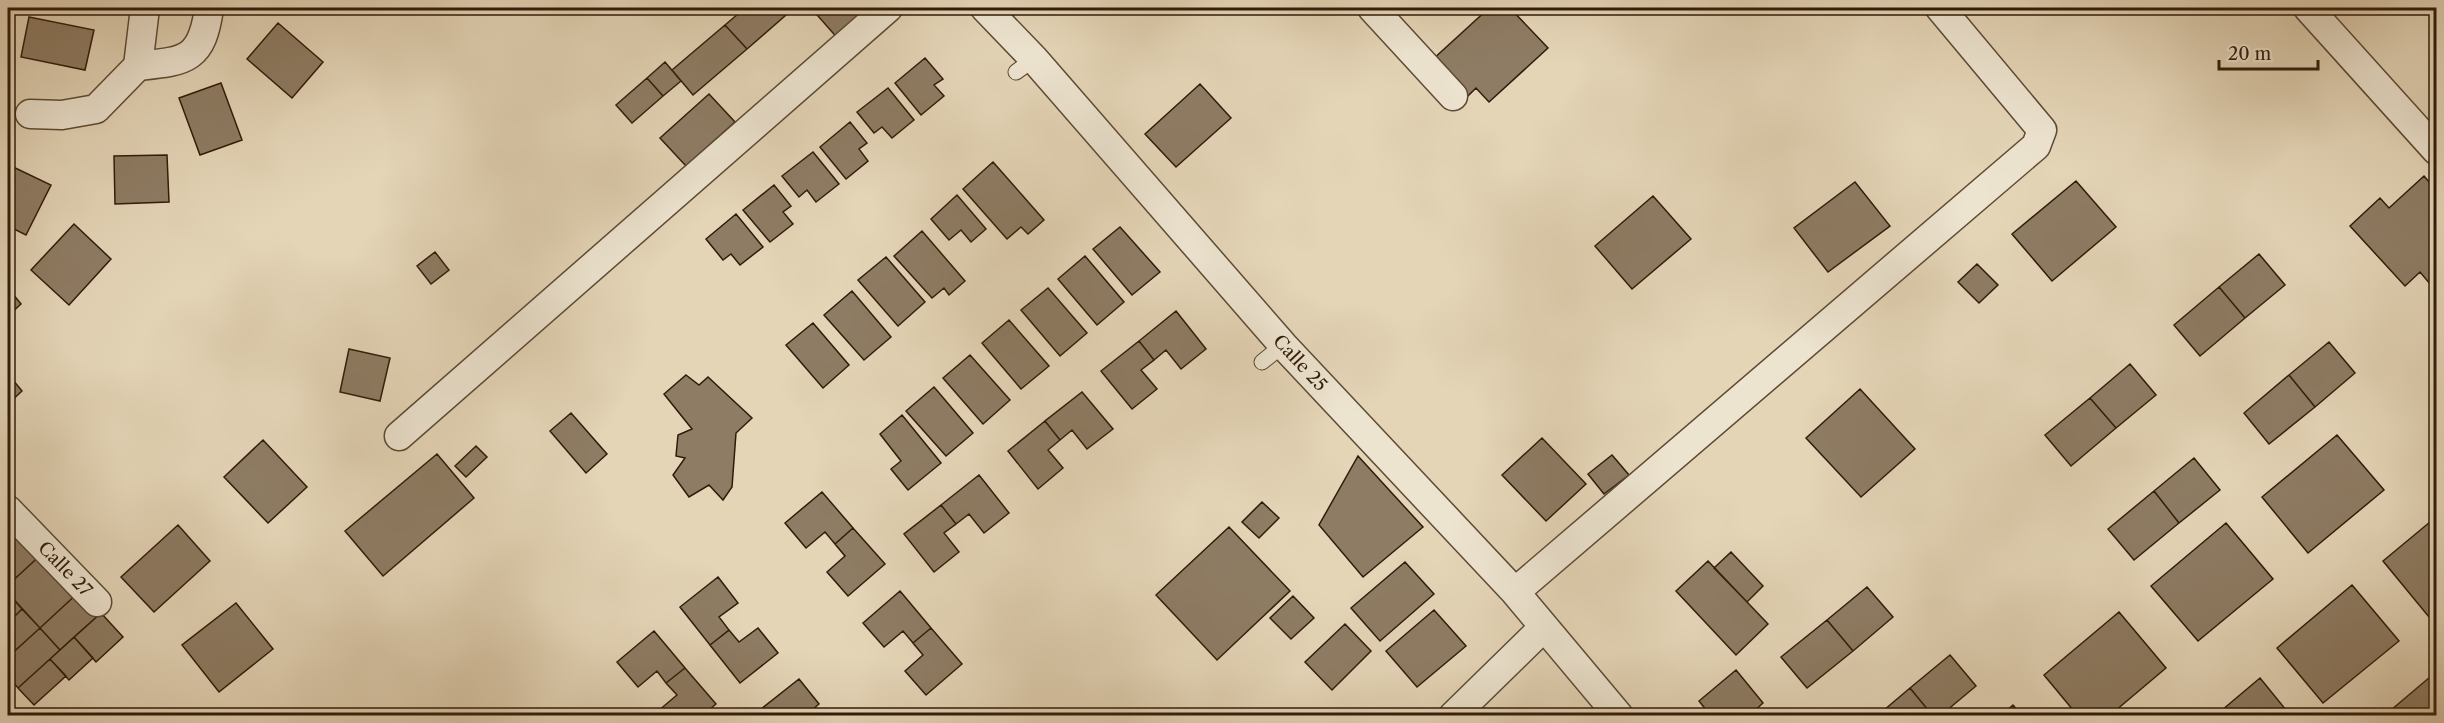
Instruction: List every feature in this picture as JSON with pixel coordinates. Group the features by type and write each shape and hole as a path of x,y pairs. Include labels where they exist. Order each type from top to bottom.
{"street":[{"path":"30,114 62,115 96,109 138,66 145,8"},
{"path":"138,66 180,61 190,54 206,31 209,8"},
{"path":"399,436 888,8"},
{"name":"Calle 25","path":"985,8 1025,65 1272,354 1515,592 1619,716"},
{"path":"1372,8 1453,96"},
{"path":"1515,592 2036,146 2042,130 1940,8"},
{"path":"2308,8 2436,150"},
{"name":"Calle 27","path":"8,510 97,602"},
{"path":"1453,716 1543,628"}],"building":[{"path":"745,8 794,8 747,49 725,25"},
{"path":"811,8 879,8 840,41"},
{"path":"1489,8 1510,8 1548,48 1489,102 1476,88 1466,98 1431,61"},
{"path":"29,17 94,30 85,70 21,57"},
{"path":"278,23 323,62 292,98 247,59"},
{"path":"725,25 747,49 693,95 672,70"},
{"path":"925,58 943,79 934,85 944,96 921,115 895,83"},
{"path":"665,62 681,81 663,96 647,78"},
{"path":"647,78 663,96 632,123 616,105"},
{"path":"221,83 242,140 200,155 179,98"},
{"path":"1200,84 1231,118 1176,167 1145,134"},
{"path":"888,88 914,120 892,138 882,127 874,133 857,112"},
{"path":"709,94 735,122 686,166 660,138"},
{"path":"850,122 867,143 859,149 868,161 846,179 820,147"},
{"path":"813,152 839,184 816,202 807,190 799,197 782,176"},
{"path":"167,155 169,202 115,204 114,156"},
{"path":"993,162 1044,220 1028,234 1021,227 1007,239 963,189"},
{"path":"9,165 51,185 26,235 8,226"},
{"path":"2424,176 2436,190 2436,291 2420,272 2405,286 2350,226 2380,198 2389,208"},
{"path":"2076,181 2116,227 2052,281 2012,234"},
{"path":"1855,182 1890,226 1828,272 1794,228"},
{"path":"774,185 791,206 783,212 793,224 770,242 743,210"},
{"path":"957,195 986,229 971,242 961,230 949,240 931,219"},
{"path":"1653,196 1691,239 1632,289 1595,246"},
{"path":"736,214 763,247 740,265 731,254 723,260 706,239"},
{"path":"74,224 111,259 69,305 31,270"},
{"path":"1120,227 1160,272 1132,295 1093,249"},
{"path":"922,231 965,281 949,295 944,288 932,298 894,256"},
{"path":"435,252 449,270 431,284 417,266"},
{"path":"2259,254 2285,285 2245,318 2219,287"},
{"path":"1085,256 1124,302 1097,325 1058,279"},
{"path":"886,257 925,302 898,326 858,280"},
{"path":"1977,264 1998,285 1979,303 1958,282"},
{"path":"2219,287 2245,318 2200,356 2174,325"},
{"path":"8,288 21,304 8,316"},
{"path":"1048,288 1087,333 1060,356 1021,310"},
{"path":"852,291 891,337 864,360 824,315"},
{"path":"1176,311 1206,349 1181,369 1166,350 1154,360 1139,341"},
{"path":"1009,320 1049,366 1021,389 982,343"},
{"path":"813,323 849,365 823,388 786,345"},
{"path":"1139,341 1154,360 1141,370 1157,389 1132,409 1101,371"},
{"path":"2329,342 2355,373 2315,407 2289,375"},
{"path":"349,349 390,358 380,401 340,392"},
{"path":"970,355 1010,400 983,424 943,378"},
{"path":"2130,364 2156,395 2116,428 2090,398"},
{"path":"8,374 22,391 8,404"},
{"path":"686,375 699,385 708,377 752,418 736,433 732,487 723,500 709,485 689,497 673,475 685,458 676,456 678,435 692,429 664,394"},
{"path":"2289,375 2315,407 2269,444 2244,413"},
{"path":"934,387 973,433 946,456 906,411"},
{"path":"1860,389 1915,449 1861,497 1806,438"},
{"path":"1082,392 1113,429 1087,449 1072,430 1060,440 1045,421"},
{"path":"2090,398 2116,428 2071,466 2045,435"},
{"path":"571,413 607,454 586,473 550,431"},
{"path":"902,415 941,463 908,490 891,469 901,461 880,434"},
{"path":"1045,421 1060,440 1048,450 1063,468 1038,489 1008,451"},
{"path":"2337,435 2384,490 2308,553 2262,497"},
{"path":"1542,438 1586,484 1546,521 1502,475"},
{"path":"263,440 307,487 268,523 224,477"},
{"path":"476,446 487,457 466,477 455,466"},
{"path":"437,454 474,498 383,576 345,531"},
{"path":"1612,455 1629,475 1604,494 1588,474"},
{"path":"1358,456 1423,527 1363,577 1319,525"},
{"path":"2194,458 2220,490 2179,523 2154,491"},
{"path":"979,475 1009,513 984,533 969,514 956,524 941,505"},
{"path":"2154,491 2179,523 2134,560 2108,529"},
{"path":"822,492 853,528 835,544 825,532 806,548 785,523"},
{"path":"1262,502 1279,518 1259,538 1242,522"},
{"path":"941,505 956,524 944,533 959,552 934,572 904,534"},
{"path":"2436,517 2436,611 2429,617 2383,561"},
{"path":"8,520 45,551 8,585"},
{"path":"2226,523 2273,579 2198,641 2151,586"},
{"path":"178,525 210,561 154,612 121,577"},
{"path":"1229,527 1290,591 1217,660 1156,595"},
{"path":"853,528 885,564 848,596 827,572 845,556 835,544"},
{"path":"45,551 80,591 40,628 8,593 8,585"},
{"path":"1731,552 1763,586 1747,602 1714,568"},
{"path":"1708,561 1768,624 1736,655 1676,591"},
{"path":"1405,562 1434,594 1380,641 1351,608"},
{"path":"718,577 738,603 719,617 729,630 710,645 680,607"},
{"path":"2352,585 2399,641 2323,703 2277,648"},
{"path":"1867,587 1893,617 1853,651 1827,620"},
{"path":"80,591 101,613 60,650 40,628"},
{"path":"900,591 931,628 913,643 903,631 884,647 863,623"},
{"path":"8,593 22,609 8,623"},
{"path":"1293,596 1314,618 1291,639 1270,618"},
{"path":"236,603 273,649 219,692 182,645"},
{"path":"22,609 40,628 8,657 8,623"},
{"path":"1434,610 1466,646 1417,687 1386,651"},
{"path":"2119,612 2166,668 2109,716 2078,716 2044,675"},
{"path":"101,613 123,637 96,662 74,637"},
{"path":"1827,620 1853,651 1807,688 1781,657"},
{"path":"1345,624 1371,651 1332,690 1305,662"},
{"path":"40,628 60,650 18,688 8,676 8,657"},
{"path":"758,628 778,653 740,683 710,645 729,630 739,642"},
{"path":"931,628 962,664 926,695 905,671 923,655 913,643"},
{"path":"654,631 685,668 666,683 657,671 638,687 617,662"},
{"path":"74,637 93,658 69,680 50,659"},
{"path":"1950,655 1976,686 1940,716 1933,716 1910,688"},
{"path":"50,659 66,676 34,705 18,688"},
{"path":"685,668 716,704 702,716 662,716 658,711 677,695 666,683"},
{"path":"1736,670 1763,703 1749,716 1711,716 1699,701"},
{"path":"2430,677 2436,685 2436,716 2384,716"},
{"path":"2260,678 2291,716 2215,716"},
{"path":"799,679 819,704 805,716 767,716 761,709"},
{"path":"1910,688 1933,716 1877,716"},
{"path":"2013,705 2022,716 2000,716"}]}
